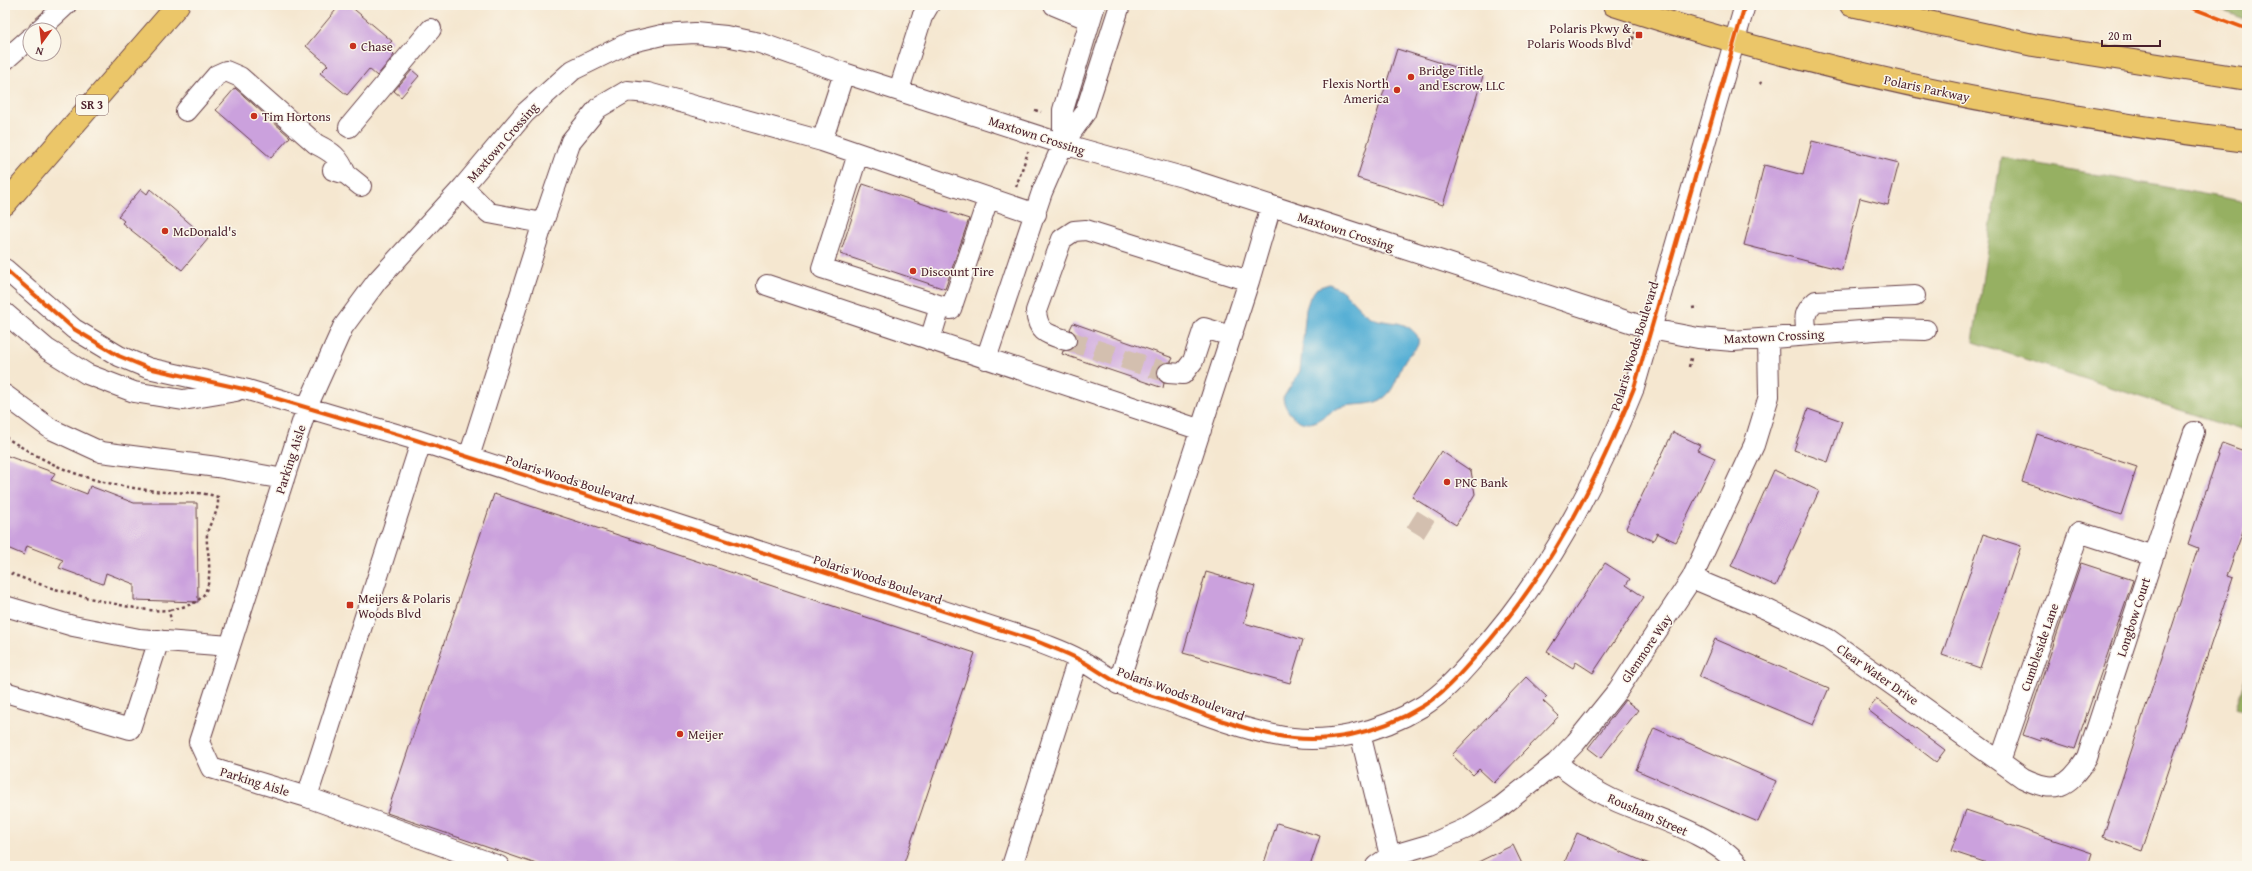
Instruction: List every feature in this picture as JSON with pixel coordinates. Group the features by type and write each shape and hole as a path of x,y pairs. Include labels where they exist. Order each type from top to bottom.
{"main road":[{"name":"SR 3","path":"5,204 178,5"},
{"name":"Polaris Parkway","path":"1614,5 1790,58 1969,98 2139,128 2247,141"},
{"path":"1852,5 2032,45 2247,78"}],"street":[{"path":"48,22 66,5"},
{"path":"899,90 922,17 929,5"},
{"path":"1054,5 1092,12 1063,110 1063,144"},
{"path":"986,359 1036,214 1042,192 1063,144 1085,113 1120,5"},
{"name":"Polaris Woods Boulevard","path":"5,270 74,329 119,356 148,368 248,390 421,442 1036,641 1078,659 1118,684 1222,720 1275,735 1306,739 1334,738 1360,733 1398,720 1425,705 1449,685 1489,642 1525,595 1558,547 1583,502 1612,443 1634,388 1745,5"},
{"path":"349,127 431,29"},
{"name":"Maxtown Crossing","path":"307,407 327,359 350,314 377,281 463,187 525,113 573,70 628,43 662,35 695,33 726,36 760,43 844,73 1063,144 1186,178 1651,329 1698,338 1734,341 1768,340 1808,335 1888,329 1926,330"},
{"path":"5,60 22,45"},
{"path":"186,111 217,75 226,71 240,77 316,144 330,151 341,161 354,180"},
{"path":"822,141 844,73"},
{"path":"469,457 543,223 571,141 598,108 627,91 648,93 822,141 988,199 1036,214"},
{"path":"858,154 822,268 940,307 951,309 988,199"},
{"path":"463,187 489,213 543,223"},
{"path":"1118,684 1249,281 1271,206"},
{"path":"1066,340 1046,334 1038,324 1036,311 1062,239 1074,231 1086,230 1249,281"},
{"path":"767,285 1201,430"},
{"path":"1808,335 1805,318 1807,309 1816,301 1915,296"},
{"path":"930,340 940,307"},
{"name":"Polaris Woods Boulevard","path":"5,313 46,349 87,374 134,392 182,400 248,390"},
{"path":"1168,373 1183,374 1193,361 1204,328 1231,336"},
{"name":"Glenmore Way","path":"1360,733 1383,861 1431,844 1466,828 1500,808 1556,764 1576,742 1618,690 1692,578 1754,445 1769,396 1768,340"},
{"path":"5,395 51,429 101,452 217,467 284,479"},
{"name":"Parking Aisle","path":"307,407 199,742 211,768 307,797 421,442"},
{"name":"Longbow Court","path":"2053,787 2066,783 2076,775 2087,758 2194,432"},
{"name":"Cumbleside Lane","path":"2000,762 2079,532 2153,556"},
{"name":"Clear Water Drive","path":"1692,578 1766,609 1828,639 2000,762 2040,786 2053,787"},
{"path":"5,606 73,626 139,639 230,646"},
{"path":"5,692 130,729 166,641"},
{"path":"1012,866 1078,659"},
{"name":"Rousham Street","path":"1556,764 1583,784 1616,801 1711,842 1731,855 1739,866"},
{"path":"307,797 499,866"}],"path":[{"path":"1631,45 1635,31"},
{"path":"1035,110 1041,112"},
{"path":"1015,190 1029,150"},
{"path":"1692,308 1698,307"},
{"path":"1689,367 1691,358"},
{"path":"5,437 43,460 66,471 95,481 123,487 212,495 218,497 216,516 208,528 207,537 209,572 204,594 200,601 190,606 169,610 138,609 70,595 39,586 5,571"},
{"path":"166,641 169,610"}],"green space":[{"path":"2208,5 2247,5 2247,20"},
{"path":"2001,157 2247,202 2247,432 1973,342"},
{"path":"2247,672 2247,711 2236,707"}],"water":[{"path":"1329,284 1342,290 1371,317 1382,321 1399,323 1410,328 1417,335 1418,343 1416,349 1405,360 1392,389 1385,397 1369,404 1341,407 1318,421 1308,423 1298,420 1290,413 1284,403 1283,398 1300,371 1306,309 1310,297 1317,288"}],"building":[{"path":"340,5 349,5 392,41 386,47 394,55 377,76 369,69 347,95 320,73 328,65 306,46"},
{"path":"1397,49 1483,76 1443,205 1357,178"},
{"path":"412,70 419,76 401,97 394,91"},
{"path":"235,88 290,137 271,158 216,110"},
{"path":"1812,141 1899,163 1888,205 1860,198 1842,270 1744,245 1764,165 1803,175"},
{"path":"863,184 969,219 945,289 840,254"},
{"name":"McDonald's","path":"141,189 147,194 150,189 208,239 182,270 122,223 124,221 118,216"},
{"path":"1073,323 1173,358 1171,362 1163,363 1157,372 1158,378 1164,383 1163,388 1062,354 1063,351 1073,349 1077,344 1077,337 1070,329"},
{"path":"1808,409 1842,421 1828,462 1794,450"},
{"path":"1673,432 1700,445 1697,450 1715,458 1683,524 1685,525 1676,542 1657,533 1653,541 1626,528"},
{"path":"2037,434 2137,467 2121,515 2022,482"},
{"path":"2222,443 2247,452 2247,520 2227,576 2233,578 2142,851 2103,837 2198,548 2188,544"},
{"name":"PNC Bank","path":"1441,451 1471,471 1475,494 1456,525 1412,497"},
{"path":"5,455 55,473 51,480 87,494 90,486 134,503 197,503 198,602 134,600 134,584 106,573 103,584 59,568 63,560 27,546 24,555 5,547"},
{"path":"1774,470 1819,491 1776,586 1731,566"},
{"name":"Meijer","path":"494,494 975,653 903,866 542,866 387,813"},
{"path":"1983,534 2021,546 1980,668 1942,655"},
{"path":"1605,563 1630,579 1626,585 1644,597 1593,673 1576,662 1573,668 1547,652"},
{"path":"2081,563 2133,580 2075,749 2041,738 2040,741 2023,735"},
{"path":"1206,572 1255,586 1244,623 1303,640 1290,683 1183,653"},
{"path":"1715,639 1829,688 1813,725 1699,677"},
{"path":"1526,677 1547,697 1543,701 1559,716 1494,783 1479,769 1473,775 1452,755"},
{"path":"1877,699 1945,750 1936,762 1868,710"},
{"path":"1625,700 1638,710 1601,758 1588,748"},
{"path":"1654,728 1776,781 1758,822 1636,770"},
{"path":"1966,810 2092,853 2088,866 1996,866 1951,851"},
{"path":"1277,823 1320,836 1310,866 1263,866"},
{"path":"1577,833 1654,866 1563,866"},
{"path":"1513,845 1523,866 1470,866"}],"tunnel":[{"path":"1066,340 1168,373"},
{"path":"1412,519 1436,534"}],"cycle path":[{"path":"5,269 74,329 119,356 148,368 248,390 413,439 1036,641 1075,657 1124,686 1235,725 1274,735 1294,738 1313,739 1352,735 1388,723 1423,706 1445,689 1464,670 1502,626 1525,595 1547,563 1586,495 1634,388 1745,5"},
{"path":"2184,5 2247,29"}],"place":[{"name":"Polaris Pkwy & Polaris Woods Blvd","path":"1639,35"},
{"name":"Chase","path":"353,46"},
{"name":"Bridge Title and Escrow, LLC","path":"1411,77"},
{"name":"Flexis North America","path":"1397,90"},
{"name":"Tim Hortons","path":"254,116"},
{"name":"McDonald's","path":"165,231"},
{"name":"Discount Tire","path":"913,271"},
{"name":"PNC Bank","path":"1447,482"},
{"name":"Meijers & Polaris Woods Blvd","path":"350,605"},
{"name":"Meijer","path":"680,734"}]}
